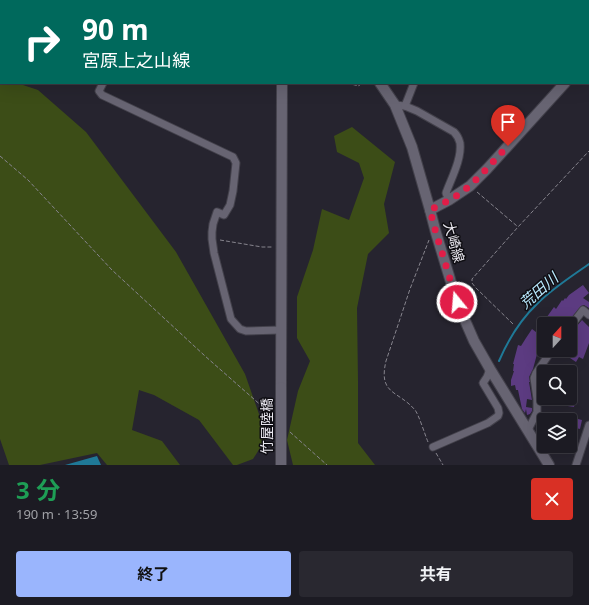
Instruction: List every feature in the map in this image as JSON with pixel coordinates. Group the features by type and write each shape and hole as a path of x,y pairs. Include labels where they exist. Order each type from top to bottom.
{"street":[{"path":"102,84 99,91 102,94 233,156 236,163 230,205 224,215 217,212 212,232 214,253 232,319 240,329 246,331 281,330"},
{"name":"竹屋陸橋","path":"281,465 282,84"},
{"name":"大崎線","path":"381,84 400,105 457,302 474,340 490,369 550,465"},
{"path":"413,84 400,105 417,111 454,132 460,143 460,153 457,164 446,193 449,200"},
{"path":"430,210 449,200 470,186 564,84"},
{"path":"577,318 583,310 589,315"},
{"path":"528,430 537,412 534,378 547,357"},
{"path":"433,447 488,423 498,416 499,410 483,383 487,378 490,369"},
{"path":"576,465 589,425"}],"path":[{"path":"351,84 359,86 360,84"},
{"path":"513,324 476,288 472,283 472,279 589,151"},
{"path":"0,156 28,180 112,270 205,356 273,416"},
{"path":"470,186 518,227"},
{"path":"436,233 429,240 410,289 386,361 384,381 391,392 404,400 416,411 429,446 433,447 443,465"},
{"path":"212,239 262,247 281,247"},
{"path":"288,431 327,465"}],"green space":[{"path":"0,84 20,84 38,90 86,132 176,252 245,374 267,437 253,459 233,465 199,420 154,395 139,390 132,430 162,441 180,465 107,465 97,453 40,465 9,465 0,439"},
{"path":"352,127 395,162 384,204 389,233 368,254 357,308 358,443 375,465 293,465 287,440 298,391 310,361 297,338 297,297 313,250 322,209 349,220 364,178 359,163 337,152 334,136"}],"water":[{"path":"97,456 101,465 65,465"}],"building":[{"path":"583,285 589,293 583,298 589,302 589,308 584,305 581,306 572,317 547,317 554,307 556,309 562,300 563,301 565,298 566,299"},
{"path":"582,320 589,327 589,343 583,359 579,357 576,362 568,357 577,357 577,326"},
{"path":"532,329 536,332 537,330 537,354 529,377 532,400 527,399 526,407 532,408 532,411 527,415 526,409 525,413 522,409 518,390 516,390 515,385 511,386 511,380 518,345 521,346"},
{"path":"561,405 574,405 574,407"},
{"path":"577,419 582,420 580,429 577,428"}],"waterway":[{"name":"荒田川","path":"499,361 506,345 532,309 556,287 589,264"}],"route":[{"path":"457,302 430,210 449,200 470,186 508,146"}]}
